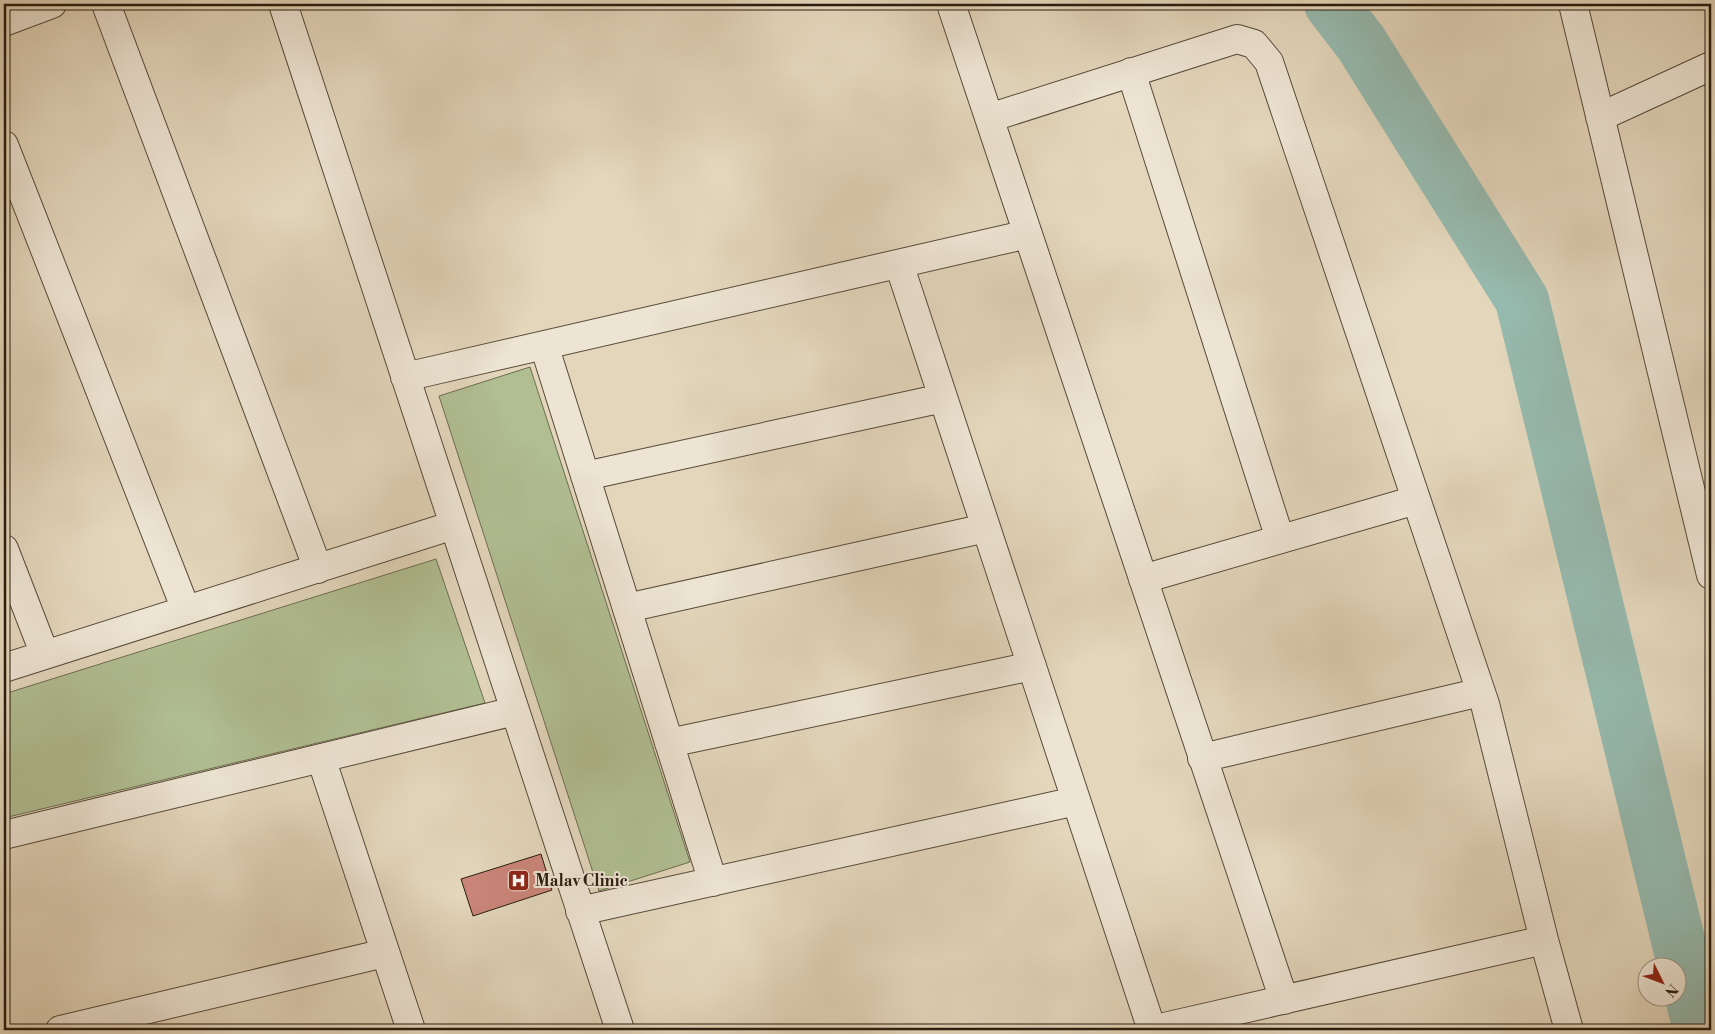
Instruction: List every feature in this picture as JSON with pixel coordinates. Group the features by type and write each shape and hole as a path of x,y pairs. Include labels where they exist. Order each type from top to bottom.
{"street":[{"path":"4,22 52,4"},
{"path":"106,4 318,569"},
{"path":"283,4 620,1030"},
{"path":"951,4 1284,1000"},
{"path":"1573,4 1711,575"},
{"path":"990,118 1237,39 1254,44 1269,62 1481,692 1544,940 1570,1030"},
{"path":"1600,117 1711,66"},
{"path":"1131,72 1280,539"},
{"path":"4,145 186,610"},
{"path":"405,377 1028,234"},
{"path":"899,264 1152,1030 1544,940"},
{"path":"544,345 713,882"},
{"path":"585,476 943,398"},
{"path":"1143,579 1416,500"},
{"path":"4,668 454,525"},
{"path":"627,608 986,528"},
{"path":"4,549 45,656"},
{"path":"670,743 1032,666"},
{"path":"1202,758 1481,692"},
{"path":"4,835 515,711"},
{"path":"321,758 411,1030"},
{"path":"580,911 1076,801"},
{"path":"60,1030 385,953"}],"green space":[{"path":"530,367 690,862 599,891 439,396"},
{"path":"436,559 485,703 4,818 4,694"}],"building":[{"path":"541,854 552,890 473,916 461,879"}],"waterway":[{"path":"1331,4 1361,43 1522,300 1700,1030"}],"place":[{"name":"Malav Clinic","path":"519,880"}]}
